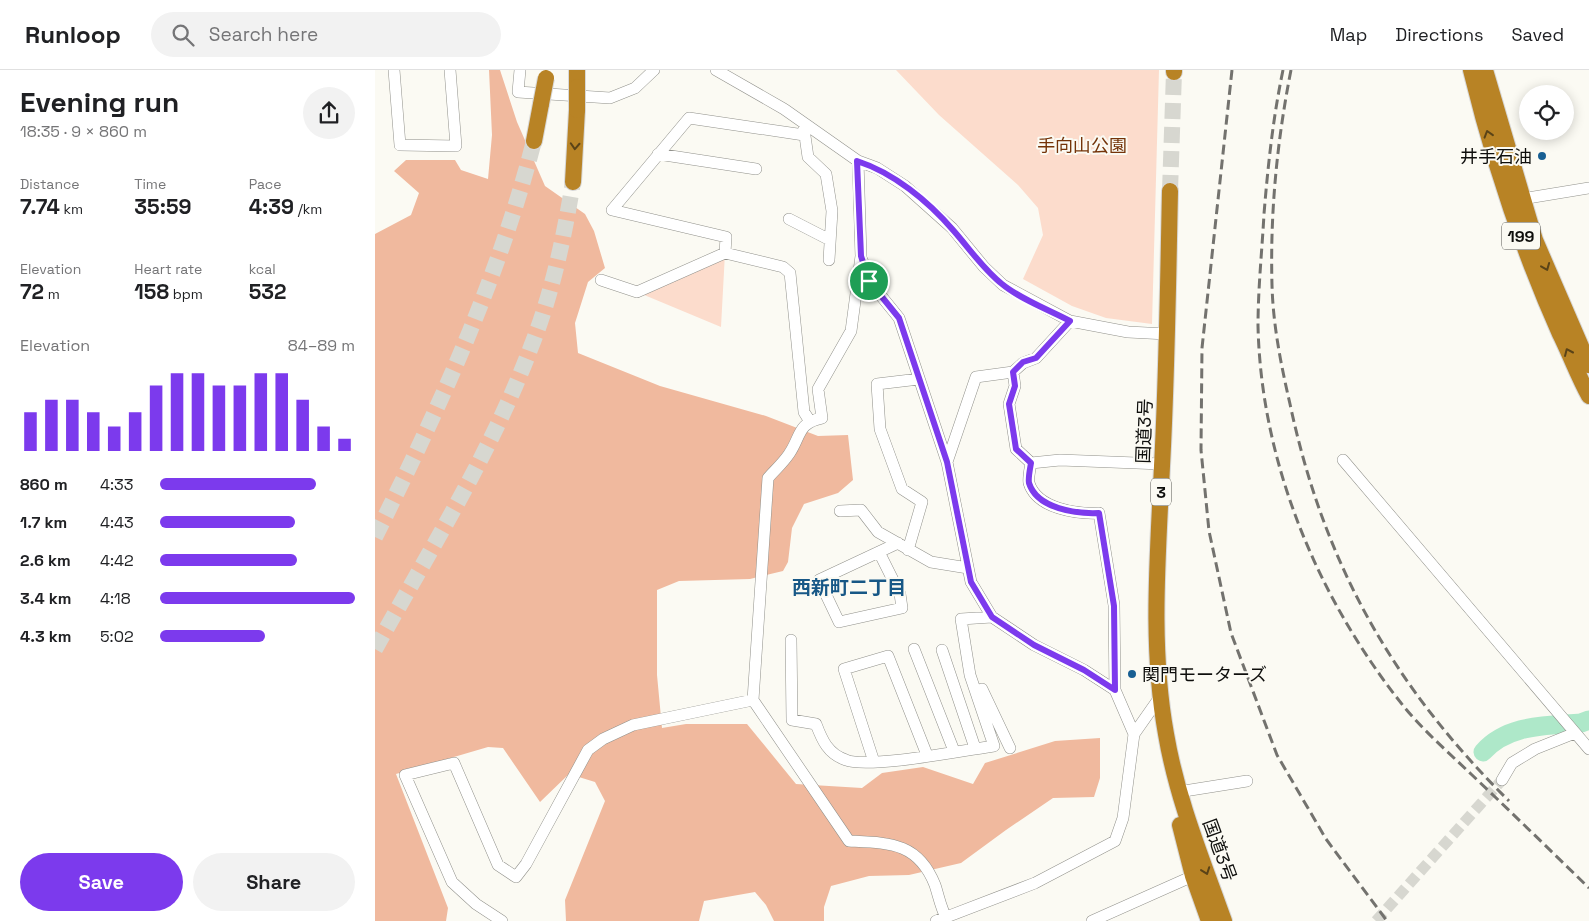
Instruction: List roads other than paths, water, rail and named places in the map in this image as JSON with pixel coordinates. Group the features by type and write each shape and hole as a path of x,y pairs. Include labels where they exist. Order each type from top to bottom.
{"highway":[{"path":"573,182 577,70"},
{"name":"199","path":"1471,70 1482,115 1515,200 1589,365"},
{"name":"199","path":"1485,70 1515,200 1541,292 1589,396"},
{"path":"534,141 546,74"},
{"name":"国道3号","path":"1170,190 1167,334 1157,603 1160,696 1178,792 1179,826 1193,876 1209,921"},
{"name":"国道3号","path":"1178,792 1224,921"}],"street":[{"path":"393,70 400,145 456,146 450,70"},
{"path":"520,70 518,92 610,98 635,88 654,70"},
{"path":"716,70 803,122 857,161 877,168 905,186 952,228 984,267 1003,285 1070,321 1128,332 1167,334"},
{"path":"725,253 726,237 611,210 689,118 804,135"},
{"path":"803,122 808,158 826,174 832,211 829,260"},
{"path":"658,154 756,170"},
{"path":"857,161 861,256 851,331 818,389 822,418 809,420 804,425 789,454 768,478 753,700 849,841 892,843 919,857 934,882 943,920 1035,883 1115,840 1123,818 1134,734 1160,696"},
{"path":"1515,200 1589,188"},
{"path":"789,219 830,240"},
{"path":"601,280 637,292 725,253 783,268 790,273 804,412 809,420"},
{"path":"861,256 869,281 899,318 947,462 971,582 992,617 1034,645 1084,670 1115,690"},
{"path":"947,462 976,377 1013,372 1023,362 1036,358 1070,321"},
{"path":"1013,372 1015,386 1009,404 1016,449 1031,463 1060,460 1162,464"},
{"path":"908,550 922,502 903,489 886,446 880,429 877,384 919,379"},
{"path":"1343,460 1589,749"},
{"path":"1031,463 1029,483 1041,500 1081,514 1099,513 1114,606 1115,690 1134,734"},
{"path":"840,511 861,510 878,532 931,562 969,568"},
{"path":"879,552 900,594 902,608 839,622 819,580 898,543"},
{"path":"791,640 792,720 815,724 825,747 846,761 874,762 995,746 970,675 961,619 992,617"},
{"path":"914,649 953,752"},
{"path":"942,650 975,748"},
{"path":"874,762 844,669 888,656 927,755"},
{"path":"968,661 1010,748"},
{"path":"502,921 476,904 453,882 405,775 454,764 498,865 516,877 526,864 588,750 603,739 633,725 753,700"},
{"path":"1502,780 1512,763 1535,749 1575,733"},
{"path":"1178,792 1247,781"},
{"path":"1092,921 1193,876"}],"waterway":[{"path":"1483,752 1493,743 1516,731 1541,726 1581,723 1589,720"}],"tunnel":[{"path":"1170,191 1174,72"},
{"path":"375,537 444,392 485,294 503,244 534,141"},
{"path":"375,649 459,501 515,386 531,347 551,286 566,224 573,182"},
{"path":"1376,921 1502,780"}],"railway":[{"path":"1232,70 1202,348 1201,450 1209,531 1231,633 1277,755 1326,839 1387,921"},
{"path":"1283,70 1267,178 1259,284 1258,326 1262,378 1270,429 1283,479 1300,529 1321,576 1346,623 1374,667 1405,708 1437,742 1589,888"},
{"path":"1291,70 1282,123 1273,204 1272,285 1274,315 1281,360 1304,462 1322,517 1344,570 1369,619 1398,667 1431,713 1509,801"}],"place":[{"name":"井手石油","path":"1542,156"},
{"name":"関門モーターズ","path":"1132,674"}],"district":[{"name":"西新町二丁目","path":"849,587"}],"park label":[{"name":"手向山公園","path":"1082,145"}]}
